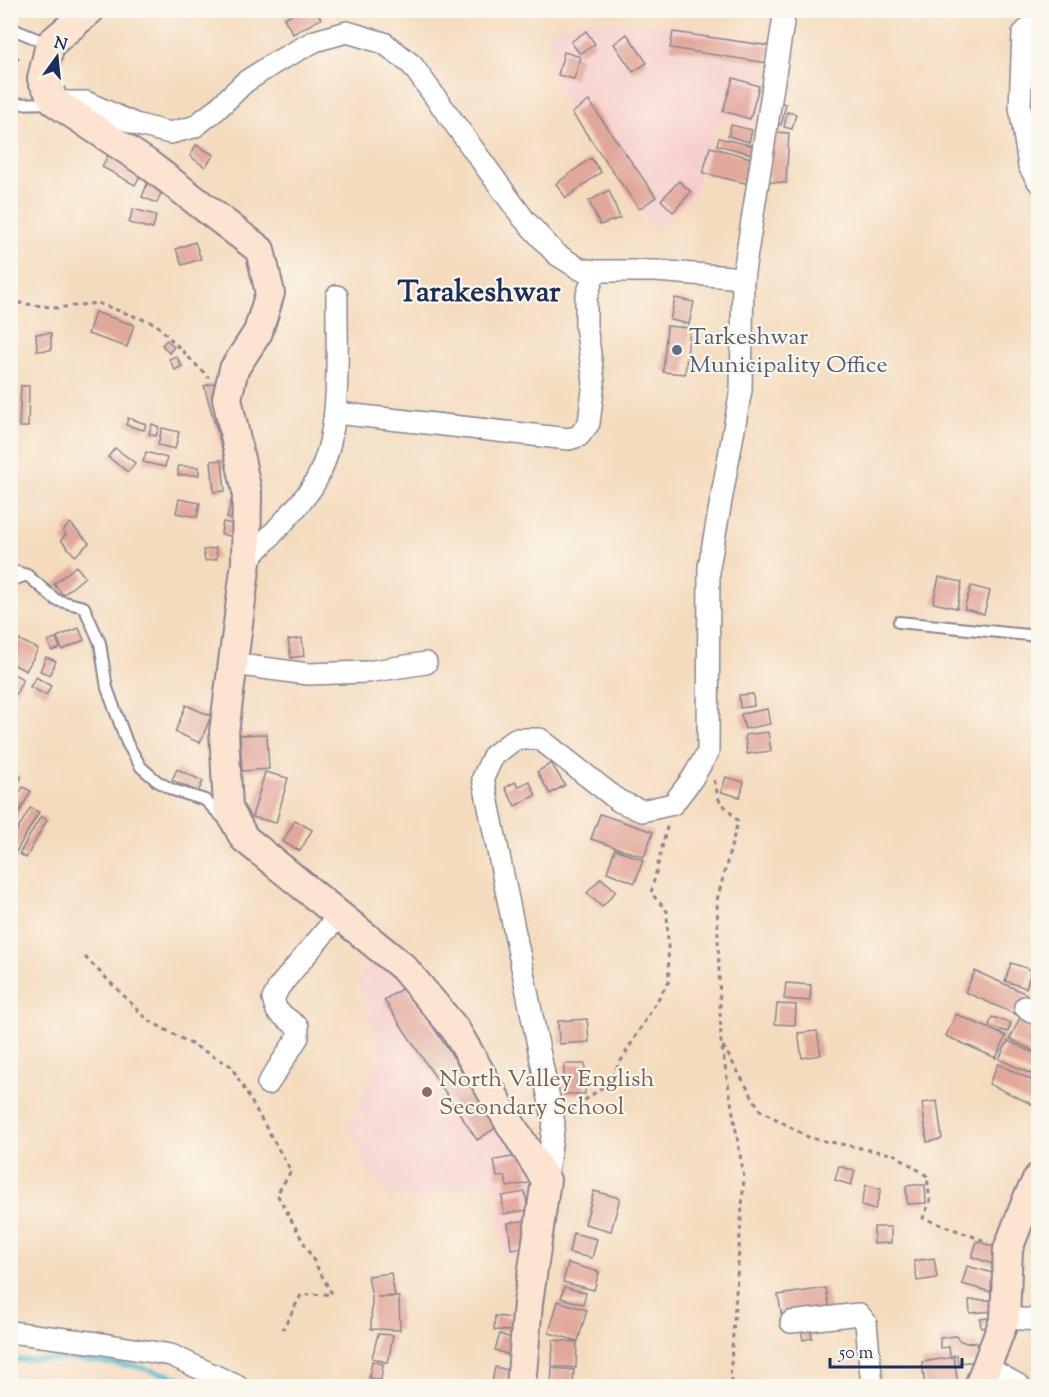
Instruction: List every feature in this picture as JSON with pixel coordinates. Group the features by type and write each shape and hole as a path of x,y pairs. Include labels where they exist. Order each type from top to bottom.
{"street":[{"path":"521,1386 528,1303 554,1123 483,778 493,756 515,739 540,739 619,801 642,811 673,804 692,779 708,752 710,567 741,390 743,278 785,10"},
{"path":"77,13 50,44 42,80 55,102 148,164 260,250 270,293 258,332 234,369 227,398 247,492 246,562 224,732 228,808 244,838 402,967 455,1029 508,1122 546,1180"},
{"path":"1038,19 1023,34 1029,108 1029,166 1038,182"},
{"path":"55,102 86,102 135,124 170,133 194,127 216,110 244,82 276,62 315,41 347,32 384,43 412,65 523,218 556,254 580,268 595,271 656,271 743,278"},
{"path":"336,413 569,439 579,436 589,423 594,382 586,326 586,298 595,271"},
{"path":"246,562 309,492 326,458 336,413 337,296"},
{"path":"233,664 308,674 367,672 426,663"},
{"path":"268,1084 298,1037 298,1027 277,1011 273,999 279,987 339,915"},
{"path":"1020,1386 983,1377 1005,1318 1008,1249 1038,1178"},
{"path":"791,1322 860,1314 866,1323 872,1386"},
{"path":"1005,1318 1038,1320"},
{"path":"10,1332 171,1355 237,1386"}],"lane":[{"path":"10,28 50,44"},
{"path":"10,102 12,104 55,102"},
{"path":"10,570 27,575 56,600 84,607 100,643 107,688 127,743 141,767 157,781 173,790 206,800 244,838"},
{"path":"10,581 27,575"},
{"path":"899,622 1038,636"}],"path":[{"path":"10,308 20,303 57,308 98,303 156,324 194,361 227,398"},
{"path":"708,752 719,800 738,822 717,900 721,1042 744,1178 730,1377 733,1386"},
{"path":"554,1123 607,1084 669,981 667,911 651,893 673,804"},
{"path":"85,957 148,1020 231,1066 291,1171 277,1194 332,1294 301,1295 283,1329"},
{"path":"721,1042 760,1110 810,1138 896,1155 927,1176 930,1201 923,1218 1008,1249"}],"shaded area":[{"path":"585,20 672,26 773,42 756,127 718,120 694,195 655,230 572,113 551,73 548,30"},
{"name":"North Valley English Secondary School","path":"382,948 532,1155 541,1254 503,1259 495,1179 418,1199 390,1195 369,1171 347,1126 381,1059 358,979"}],"building":[{"path":"300,10 316,10 321,19 293,34 284,18"},
{"path":"586,31 595,44 580,54 571,42"},
{"path":"673,32 770,46 767,63 670,48"},
{"path":"627,34 647,63 633,72 614,44"},
{"path":"10,45 19,59 10,65"},
{"path":"564,52 581,57 574,79 558,75"},
{"path":"733,78 759,86 750,119 723,111"},
{"path":"589,101 656,197 639,209 572,113"},
{"path":"778,102 786,104 781,125 772,122"},
{"path":"787,112 796,114 792,129 784,127"},
{"path":"731,125 752,130 749,142 728,136"},
{"path":"772,132 789,133 786,183 769,182"},
{"path":"719,138 754,146 752,154 717,145"},
{"path":"196,145 214,155 205,167 190,156"},
{"path":"710,147 755,159 749,184 703,173"},
{"path":"109,154 142,172 135,185 102,167"},
{"path":"591,158 601,172 566,198 556,184"},
{"path":"149,179 164,185 157,203 142,197"},
{"path":"679,181 691,192 673,212 661,200"},
{"path":"609,190 620,218 600,225 589,201"},
{"path":"133,209 156,215 153,229 129,223"},
{"path":"195,242 201,259 182,265 176,249"},
{"path":"675,298 694,302 689,324 670,320"},
{"path":"95,312 134,325 127,347 88,334"},
{"path":"667,326 690,328 685,374 663,372"},
{"path":"51,333 51,350 37,351 36,334"},
{"path":"167,340 174,347 169,353 162,345"},
{"path":"176,356 182,366 175,370 169,359"},
{"path":"215,383 233,448 223,451 204,386"},
{"path":"21,386 29,386 28,427 19,427"},
{"path":"128,418 146,424 144,430 126,425"},
{"path":"152,424 159,427 156,436 149,434"},
{"path":"162,428 179,432 175,449 158,445"},
{"path":"115,448 135,463 128,472 108,457"},
{"path":"146,452 167,458 165,467 143,462"},
{"path":"222,460 225,491 214,492 211,461"},
{"path":"178,466 199,467 199,475 178,475"},
{"path":"233,493 237,521 227,518"},
{"path":"179,499 200,503 197,517 176,513"},
{"path":"223,522 237,525 234,537 221,534"},
{"path":"70,523 89,543 75,556 61,540 66,534 63,531"},
{"path":"216,548 217,559 205,561 203,550"},
{"path":"76,566 85,577 63,595 54,584"},
{"path":"939,577 962,582 957,608 933,603"},
{"path":"971,586 990,591 984,614 964,609"},
{"path":"79,628 84,640 62,650 57,637"},
{"path":"10,635 38,649 26,671 10,663"},
{"path":"56,638 60,648 52,651 48,642"},
{"path":"302,638 304,656 291,658 288,640"},
{"path":"46,657 56,661 50,675 40,671"},
{"path":"10,672 23,679 16,694 10,691"},
{"path":"36,677 51,686 46,695 30,687"},
{"path":"753,694 754,706 740,708 739,695"},
{"path":"186,705 211,716 200,743 175,732"},
{"path":"767,709 770,724 745,729 741,714"},
{"path":"768,732 771,751 747,754 745,735"},
{"path":"267,734 269,769 242,771 240,735"},
{"path":"551,763 565,785 550,794 537,772"},
{"path":"177,769 203,781 198,792 172,780"},
{"path":"265,772 288,778 276,823 252,817"},
{"path":"14,773 21,777 10,796 10,779"},
{"path":"726,777 744,782 740,797 721,792"},
{"path":"529,781 536,795 515,806 505,788 515,782 518,787"},
{"path":"23,787 31,791 10,829 10,810"},
{"path":"30,808 39,812 13,857 10,856 10,843"},
{"path":"600,814 653,832 644,857 591,839"},
{"path":"41,816 47,820 26,858 19,854"},
{"path":"295,820 312,830 300,851 283,842"},
{"path":"615,849 643,860 635,883 607,872"},
{"path":"601,878 616,891 602,907 587,893"},
{"path":"1011,963 1032,970 1026,988 1005,981"},
{"path":"975,971 1027,994 1017,1015 965,992"},
{"path":"1036,971 1038,972 1038,992 1030,989"},
{"path":"786,983 811,985 810,1001 784,999"},
{"path":"406,986 499,1126 477,1140 384,1000"},
{"path":"777,1004 796,1005 795,1025 775,1024"},
{"path":"1022,1013 1038,1021 1038,1053 1010,1039"},
{"path":"956,1014 1006,1036 996,1058 946,1036"},
{"path":"992,1017 1011,1023 1008,1032 989,1026"},
{"path":"587,1019 589,1042 559,1044 558,1021"},
{"path":"817,1031 821,1055 802,1058 798,1033"},
{"path":"1008,1041 1038,1055 1038,1077 999,1059"},
{"path":"564,1064 585,1064 585,1094 564,1094"},
{"path":"998,1064 1038,1083 1038,1107 989,1084"},
{"path":"937,1101 942,1139 927,1142 922,1103"},
{"path":"524,1155 529,1183 507,1187 505,1176 497,1177 494,1160"},
{"path":"839,1166 855,1171 851,1185 835,1180"},
{"path":"866,1185 881,1189 875,1210 861,1206"},
{"path":"925,1185 926,1203 907,1204 906,1186"},
{"path":"594,1191 620,1198 611,1231 585,1224"},
{"path":"525,1192 528,1210 504,1214 502,1196"},
{"path":"528,1220 532,1246 511,1249 508,1223"},
{"path":"874,1227 891,1227 891,1243 874,1244"},
{"path":"573,1233 597,1239 592,1258 569,1253"},
{"path":"977,1241 1001,1249 996,1265 972,1257"},
{"path":"934,1258 937,1278 917,1281 914,1261"},
{"path":"568,1263 599,1272 594,1290 563,1282"},
{"path":"967,1266 1000,1275 995,1293 962,1284"},
{"path":"391,1273 395,1296 377,1297 399,1297 400,1330 371,1329 372,1297 368,1276"},
{"path":"564,1287 586,1293 583,1304 561,1298"},
{"path":"826,1288 830,1311 782,1318 778,1295"},
{"path":"969,1300 991,1300 995,1311 970,1313"},
{"path":"558,1301 587,1310 578,1341 549,1333"},
{"path":"495,1316 512,1318 511,1331 494,1330"},
{"path":"995,1317 996,1326 981,1328 980,1319"},
{"path":"809,1323 812,1338 803,1340 800,1325"},
{"path":"378,1334 393,1335 388,1363 372,1358"},
{"path":"500,1334 519,1341 514,1357 495,1350"},
{"path":"956,1336 966,1343 977,1342 979,1361 958,1363 957,1355 950,1356 949,1347 940,1348 940,1338"},
{"path":"553,1340 577,1342 576,1368 552,1366"},
{"path":"954,1357 958,1386 925,1386 922,1362"},
{"path":"372,1361 383,1364 381,1380 369,1378"},
{"path":"495,1367 509,1370 505,1386 492,1382"},
{"path":"552,1368 574,1370 573,1386 551,1386"}],"waterway":[{"path":"10,1360 71,1359 134,1366 213,1386"}],"place":[{"name":"Tarkeshwar Municipality Office","path":"677,350"},
{"name":"North Valley English Secondary School","path":"427,1092"}],"district":[{"name":"Tarakeshwar","path":"479,291"}]}
